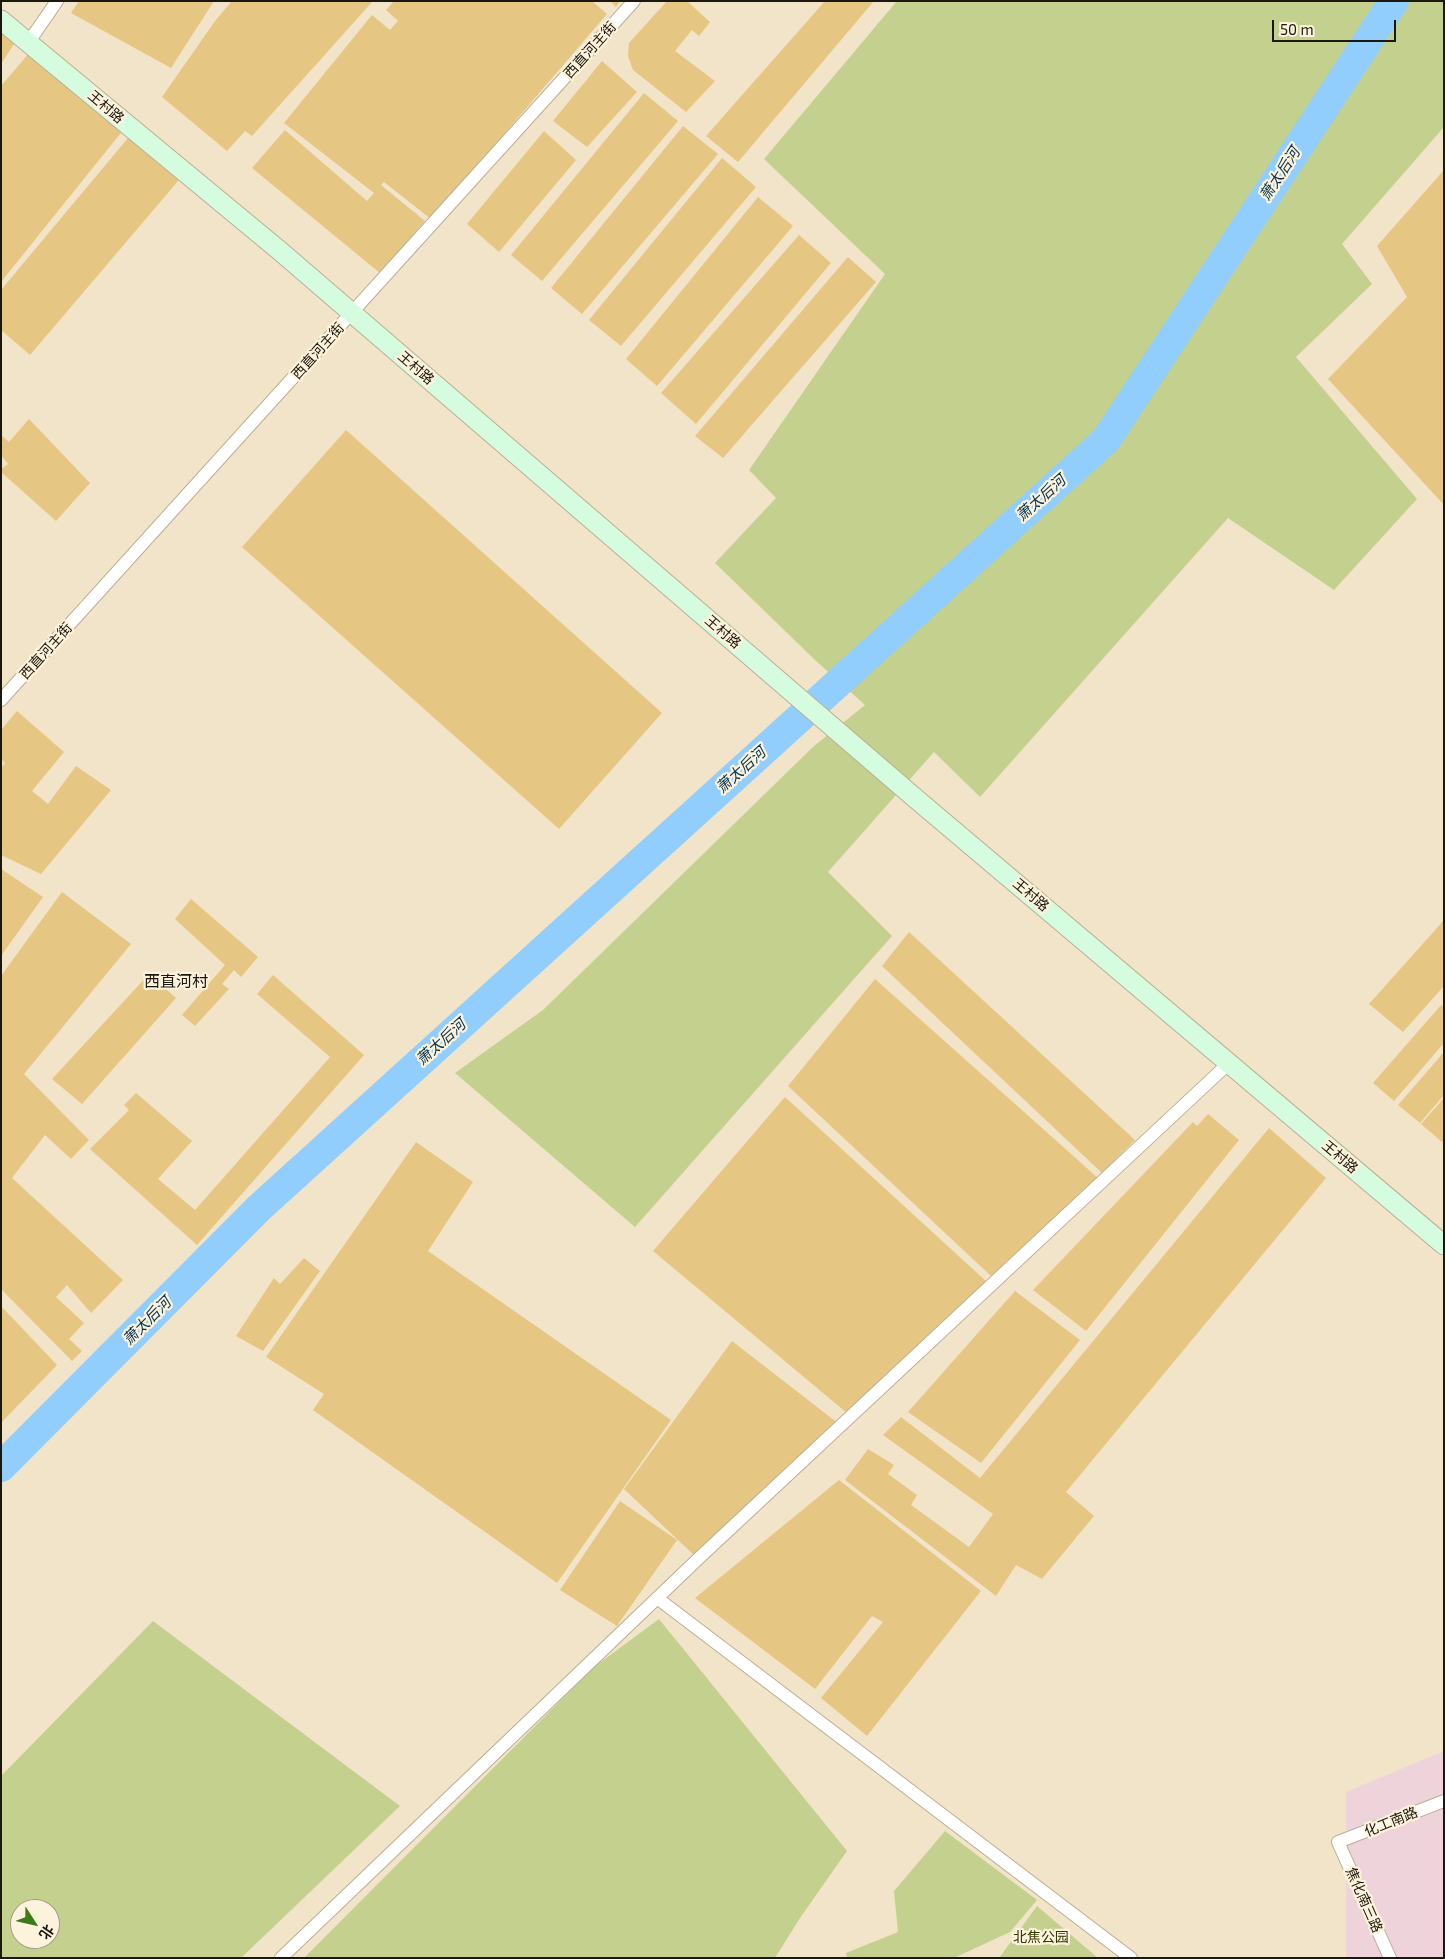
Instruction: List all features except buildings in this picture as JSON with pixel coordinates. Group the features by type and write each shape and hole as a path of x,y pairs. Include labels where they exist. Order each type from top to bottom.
{"street":[{"path":"28,43 57,1"},
{"name":"西直河主街","path":"1,700 634,1"},
{"name":"王村路","path":"1,20 352,313 915,798 1444,1245"},
{"path":"282,1958 657,1598 1229,1063"},
{"path":"657,1598 1130,1958"},
{"name":"化工南路","path":"1338,1842 1444,1801"},
{"name":"焦化南三路","path":"1338,1842 1390,1958"}],"shaded area":[{"path":"1444,1751 1444,1958 1346,1958 1346,1792"}],"green space":[{"path":"897,1 1444,1 1444,127 1342,244 1372,284 1296,357 1417,499 1334,590 1228,518 980,797 934,752 828,872 892,936 635,1227 455,1073 543,1010 814,746 865,705 815,660 715,563 776,498 749,470 885,274 764,159"},
{"path":"659,1619 847,1851 800,1918 775,1958 304,1958 594,1667"},
{"path":"153,1621 400,1806 241,1958 1,1958 1,1776"},
{"path":"945,1831 1037,1900 1010,1932 954,1958 847,1958 846,1953 898,1932 894,1891"},
{"name":"北焦公园","path":"1037,1906 1098,1958 999,1958"}],"waterway":[{"name":"萧太后河","path":"1,1467 259,1208 1106,440 1394,1"}],"district":[{"name":"西直河村","path":"176,982"}]}
